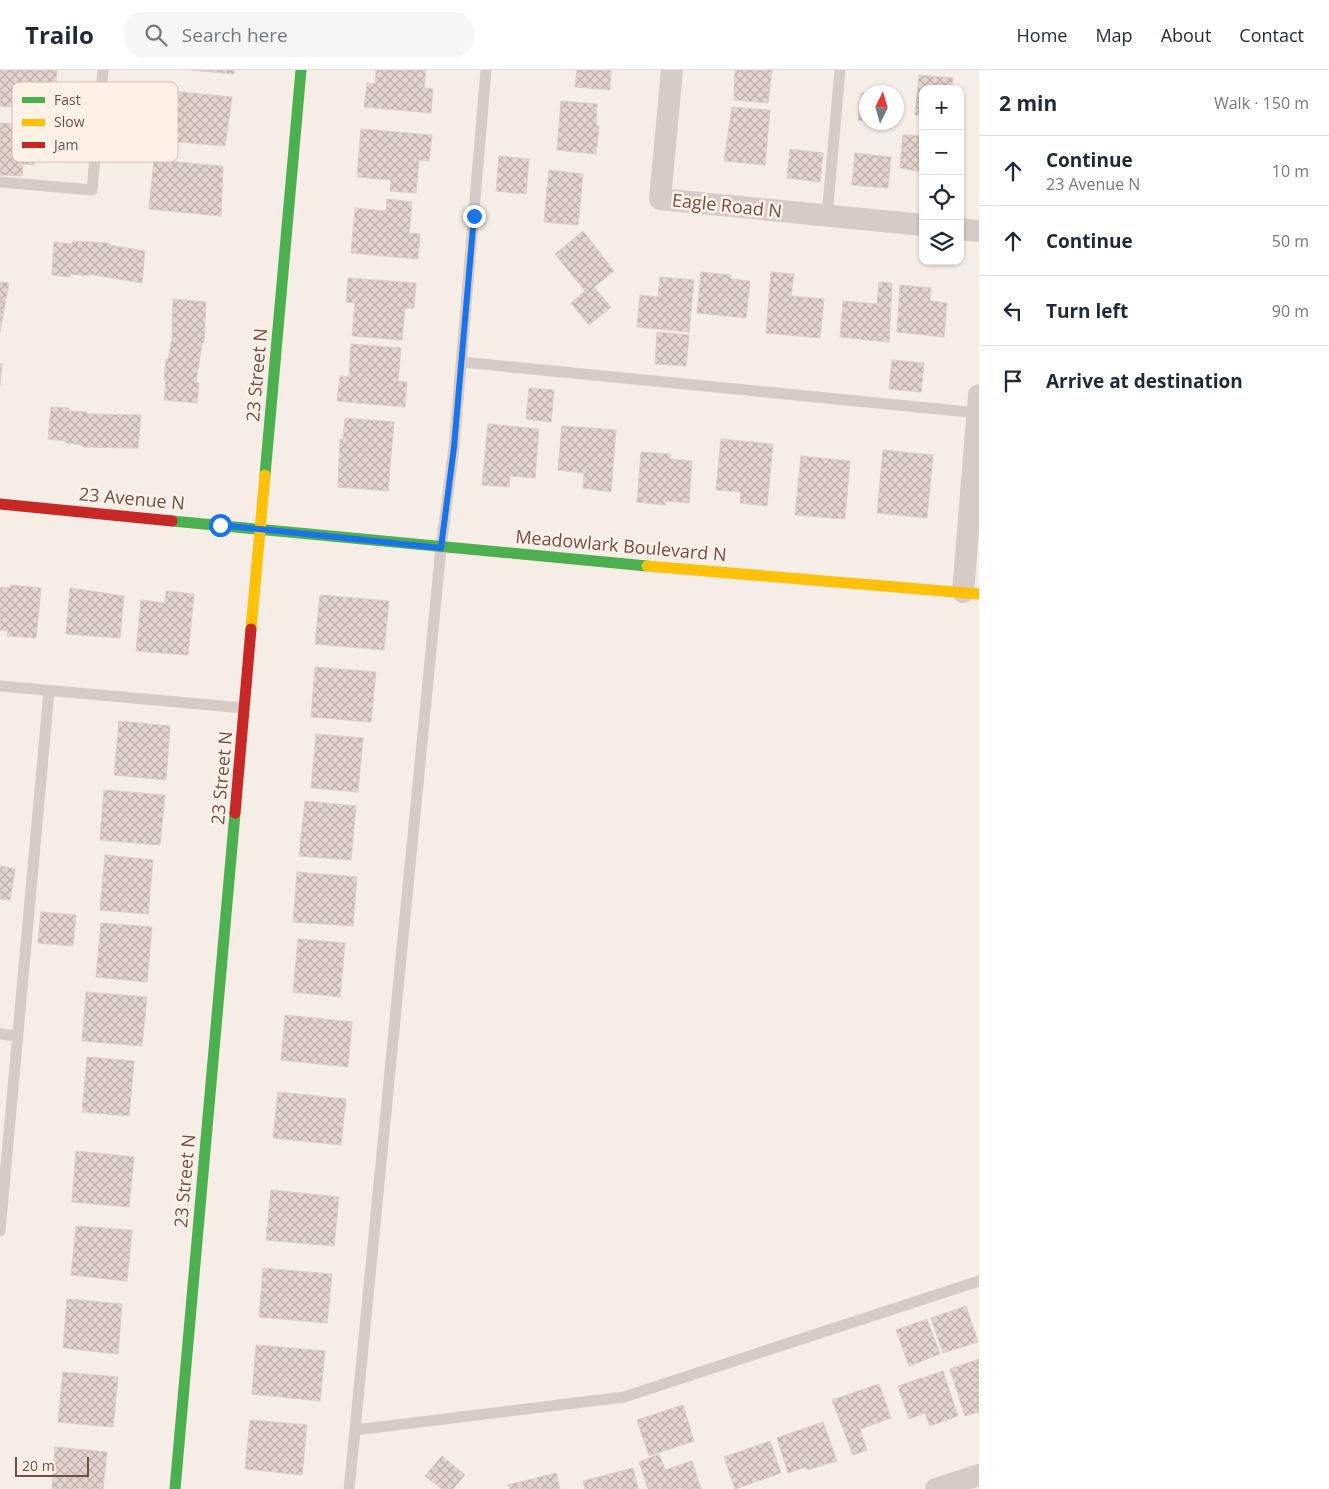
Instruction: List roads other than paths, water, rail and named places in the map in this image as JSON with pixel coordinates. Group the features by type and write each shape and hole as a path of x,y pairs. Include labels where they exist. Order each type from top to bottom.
{"street":[{"name":"23 Street N","path":"175,1489 246,708 301,70"},
{"name":"Eagle Road N","path":"672,70 660,199 919,225"},
{"path":"964,229 979,231"},
{"path":"971,593 978,407"},
{"name":"23 Avenue N","path":"0,504 261,529"},
{"name":"Meadowlark Boulevard N","path":"261,529 441,548 971,593"},
{"path":"936,1489 979,1475"}],"lane":[{"path":"350,1489 441,548 454,447 486,70"},
{"path":"828,216 840,70"},
{"path":"0,182 92,190 95,162"},
{"path":"461,362 978,407"},
{"path":"0,686 246,708"},
{"path":"0,1231 48,691"},
{"path":"0,1034 18,1036"},
{"path":"355,1430 624,1397 979,1281"}]}
